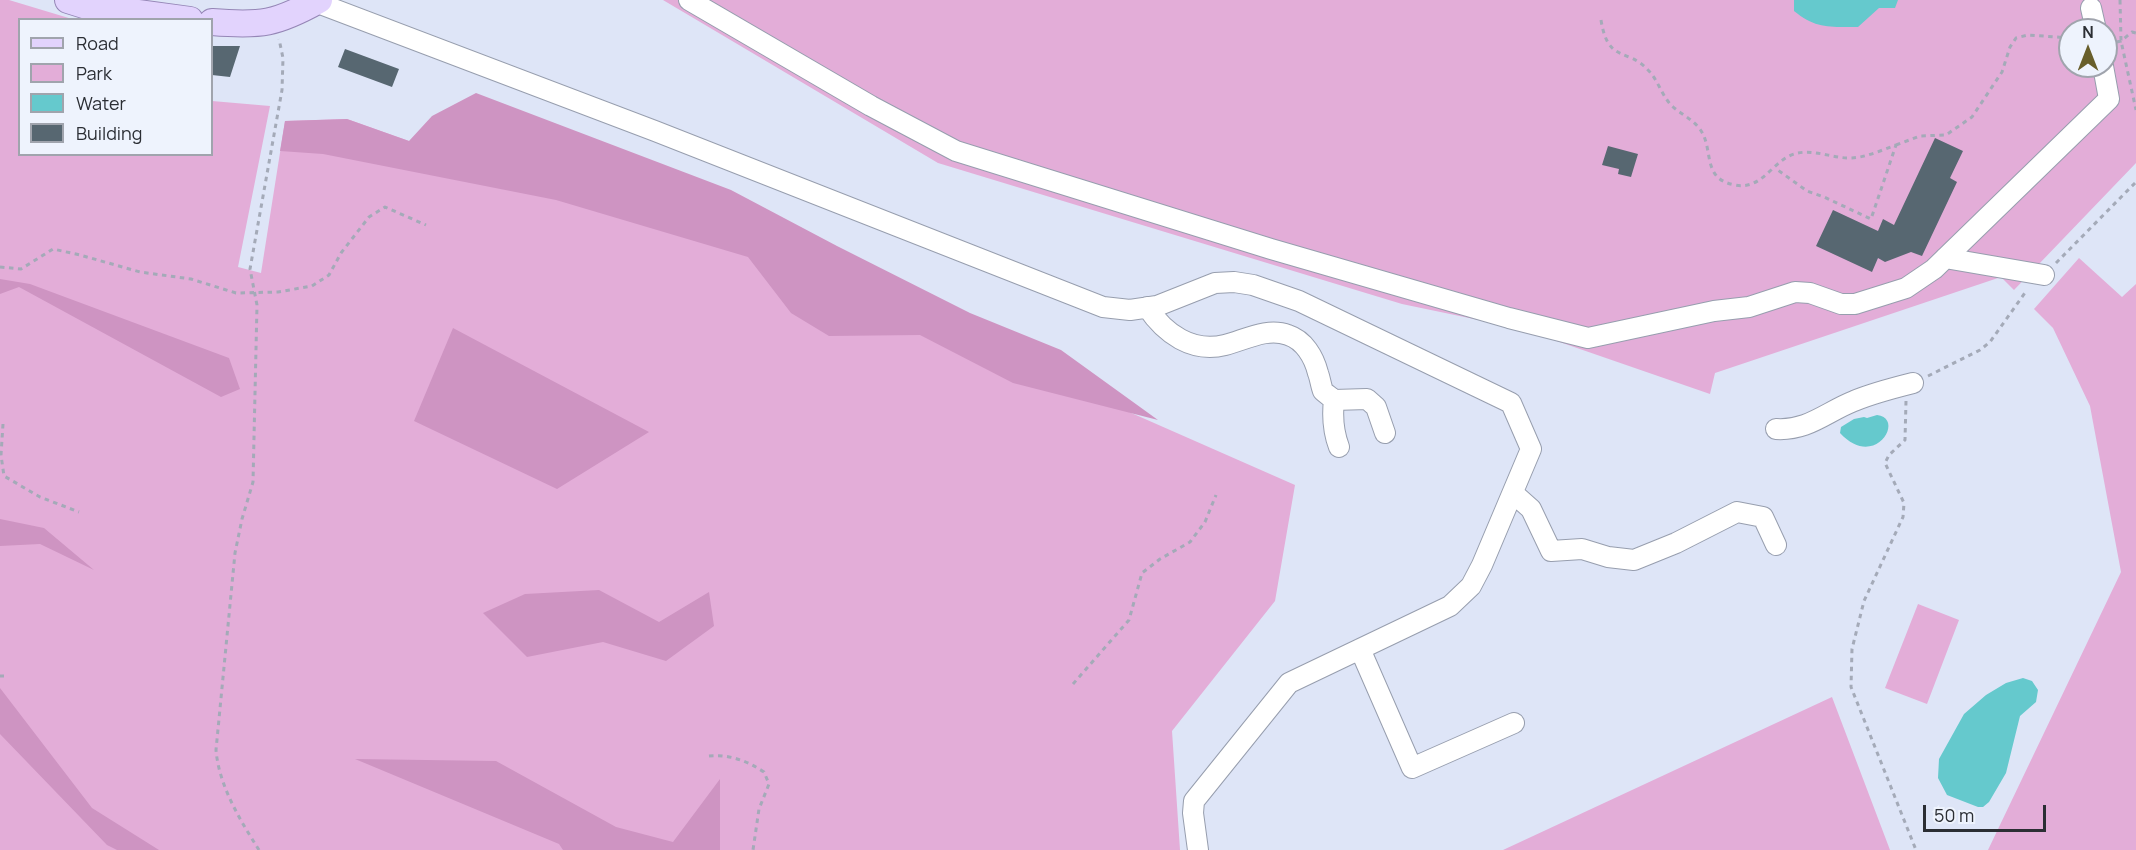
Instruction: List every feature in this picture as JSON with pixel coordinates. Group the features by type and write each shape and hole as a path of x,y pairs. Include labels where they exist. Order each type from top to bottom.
{"main road":[{"path":"68,0 87,6 175,18"},
{"path":"213,22 243,25 280,20 317,1"}],"lane":[{"path":"689,0 871,106 956,151 1271,249 1509,318 1588,338 1714,311 1749,307 1795,292 1810,292 1841,304 1855,304 1906,288 1934,269 2109,99 2105,78"},
{"path":"317,1 1103,307 1130,310 1157,306 1215,284 1234,282 1253,285 1299,301 1511,403 1531,449 1471,586 1450,606 1289,683 1194,801 1193,813 1198,850"},
{"path":"2091,8 2093,18"},
{"path":"1945,258 2044,275"},
{"path":"1147,307 1158,323 1171,334 1189,343 1209,347 1267,333 1287,334 1301,342 1310,353 1323,391 1334,400 1367,399 1376,407 1385,433"},
{"path":"1776,429 1790,430 1802,427 1857,399 1913,383"},
{"path":"1334,400 1332,416 1334,434 1339,447"},
{"path":"1512,493 1531,509 1551,551 1582,549 1608,557 1634,560 1676,543 1737,512 1763,517 1776,545"},
{"path":"1360,649 1412,768 1514,723"}],"path":[{"path":"2120,0 2121,41 2136,110"},
{"path":"259,850 241,822 218,769 216,750 236,553 242,519 253,482 257,305 250,269 282,90 283,58 278,32 280,20"},
{"path":"1601,20 1606,40 1612,48 1648,69 1659,90 1670,104 1700,129 1712,170 1723,181 1740,186 1758,181 1789,156 1804,152 1851,158 1920,136 1946,135 1972,117 1998,79 2010,47 2016,38 2028,34 2058,37"},
{"path":"2118,42 2127,34 2136,33"},
{"path":"1775,168 1807,191 1871,219 1896,145"},
{"path":"1916,850 1851,687 1852,649 1864,601 1902,517 1904,503 1885,463 1889,455 1905,440 1907,394 1913,383 1980,350 1990,342 2024,293 2135,184"},
{"path":"0,267 21,269 53,249 140,272 191,279 236,293 278,292 312,286 328,275 341,253 369,217 385,207 426,225"},
{"path":"3,424 1,455 4,476 40,497 79,512"},
{"path":"1073,684 1129,620 1142,573 1160,559 1190,542 1205,522 1216,495"},
{"path":"709,756 722,755 738,759 764,772 769,784 759,809 753,850"}],"green space":[{"path":"0,0 9,0 69,18 18,18 18,156 213,156 213,101 270,106 238,267 261,273 285,121 347,119 409,141 643,207 1045,375 1295,485 1275,601 1172,731 1180,850 0,850"},
{"path":"663,0 2136,0 2136,163 2014,290 2001,277 1715,373 1710,394 1522,329 1402,304 938,163"},
{"path":"2079,258 2122,297 2136,284 2136,850 1988,850 2121,572 2090,406 2053,328 2034,309"},
{"path":"1918,604 1959,620 1927,704 1885,688"},
{"path":"1832,697 1890,850 1503,850"}],"shaded area":[{"path":"476,93 731,190 970,313 1061,350 1158,420 1013,383 920,335 829,336 791,313 748,257 556,200 323,154 280,151 285,121 347,119 409,141 432,116"},
{"path":"0,279 30,284 229,358 240,389 221,397 19,287 0,294"},
{"path":"453,328 649,432 557,489 414,421"},
{"path":"0,519 44,528 94,570 40,544 0,546"},
{"path":"599,590 659,622 709,592 714,626 666,661 603,642 527,657 483,613 525,594"},
{"path":"0,688 92,808 159,850 117,850 107,845 0,734"},
{"path":"355,759 496,761 616,827 673,842 720,779 720,850 563,850 559,844"}],"water":[{"path":"1794,0 1898,0 1895,8 1879,8 1858,27 1831,27 1802,17 1794,11"},
{"path":"1877,415 1885,418 1888,424 1887,432 1875,445 1865,447 1853,443 1840,433 1841,427 1854,419"},
{"path":"2023,678 2032,681 2038,690 2036,702 2020,716 2006,773 1989,802 1983,807 1978,807 1947,795 1938,778 1939,759 1964,714 1986,695 2006,683"}],"building":[{"path":"213,46 240,46 230,77 213,75"},
{"path":"345,49 399,69 392,87 338,67"},
{"path":"1935,138 1963,151 1950,178 1957,182 1922,256 1911,252 1885,262 1878,258 1872,272 1816,246 1833,210 1878,231 1883,219 1894,225"},
{"path":"1608,146 1638,154 1631,177 1618,174 1619,169 1602,165"}]}
